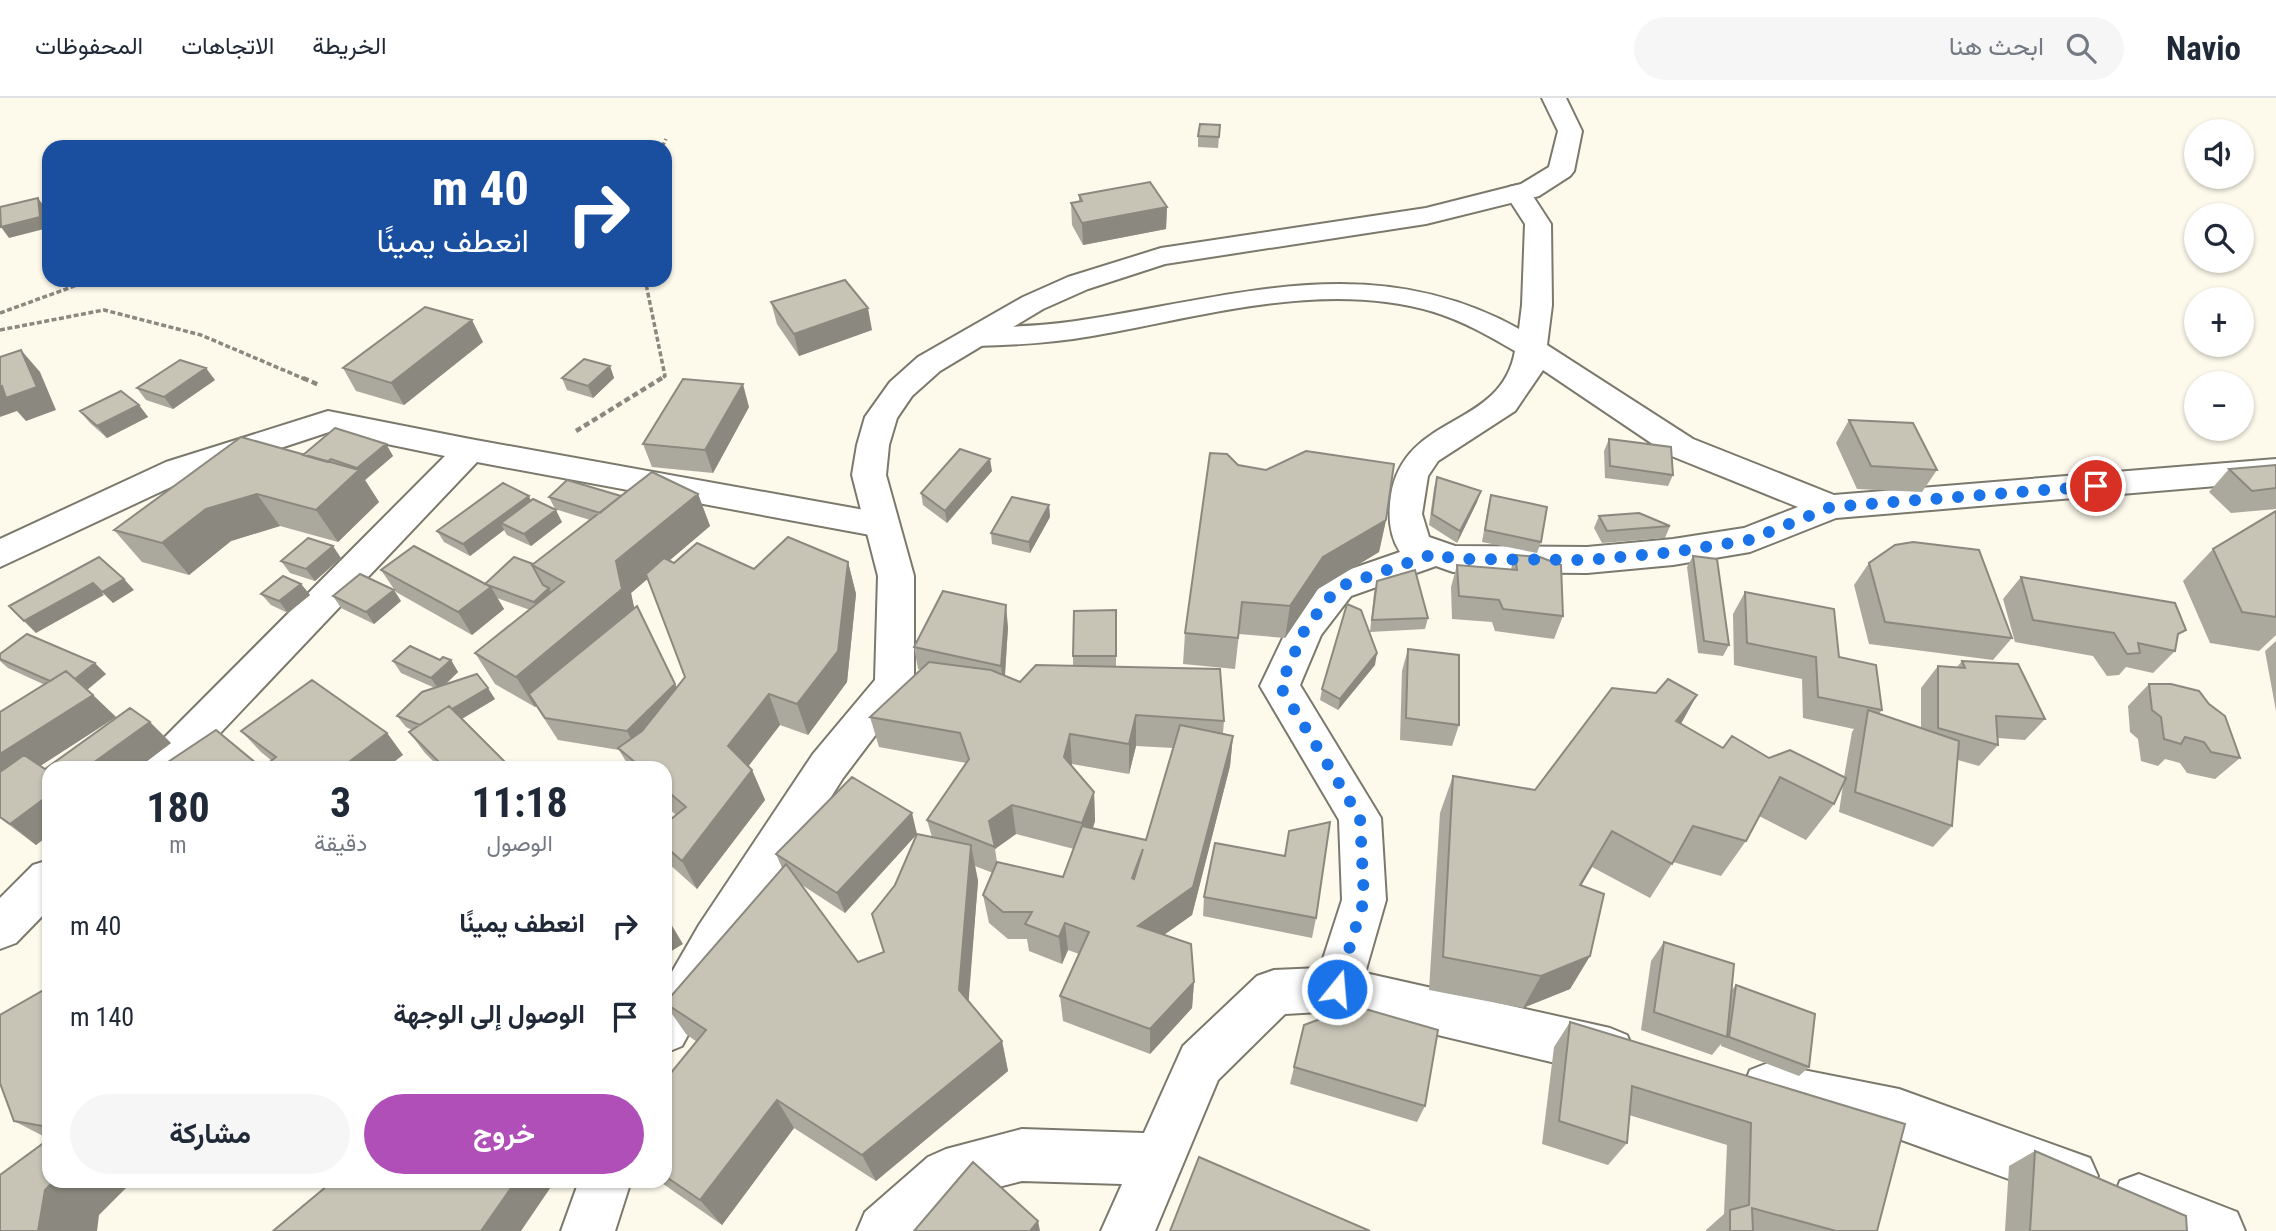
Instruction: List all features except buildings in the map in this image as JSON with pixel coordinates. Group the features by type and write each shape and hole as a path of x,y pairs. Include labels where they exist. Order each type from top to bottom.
{"street":[{"path":"672,1017 715,940 828,766 894,684 896,576 869,475 873,445 881,417 901,389 929,364 1032,303 1161,256 1426,216 1530,190 1561,170 1570,131 1554,98"},
{"path":"1518,193 1538,224 1537,305 1527,372 1504,404 1426,453 1411,476 1405,514 1413,545 1453,559 1587,560 1673,552 1749,540 1831,507 2276,470"},
{"path":"975,337 1030,336 1092,327 1197,305 1283,294 1333,291 1384,294 1434,302 1493,326 1531,348 1681,447 1831,507"},
{"path":"0,554 178,470 328,421 470,450 881,525"},
{"path":"168,761 218,712 378,540 470,450"},
{"path":"1337,989 1364,900 1360,818 1280,686 1305,629 1338,587 1436,553"},
{"path":"0,928 42,886"},
{"path":"1128,1231 1200,1063 1274,992 1337,989 1647,1060"},
{"path":"1728,1078 1899,1114 2218,1231"},
{"path":"884,1231 946,1175 1022,1155 1157,1159"},
{"path":"588,1231 603,1188"}],"path":[{"path":"0,313 72,287"},
{"path":"528,460 665,376 647,287"},
{"path":"0,330 104,310 201,335 324,387 328,421"}],"route":[{"path":"1337,989 1364,900 1360,818 1280,686 1305,629 1338,587 1436,553 1453,559 1587,560 1673,552 1749,540 1831,507 2096,486"}]}
